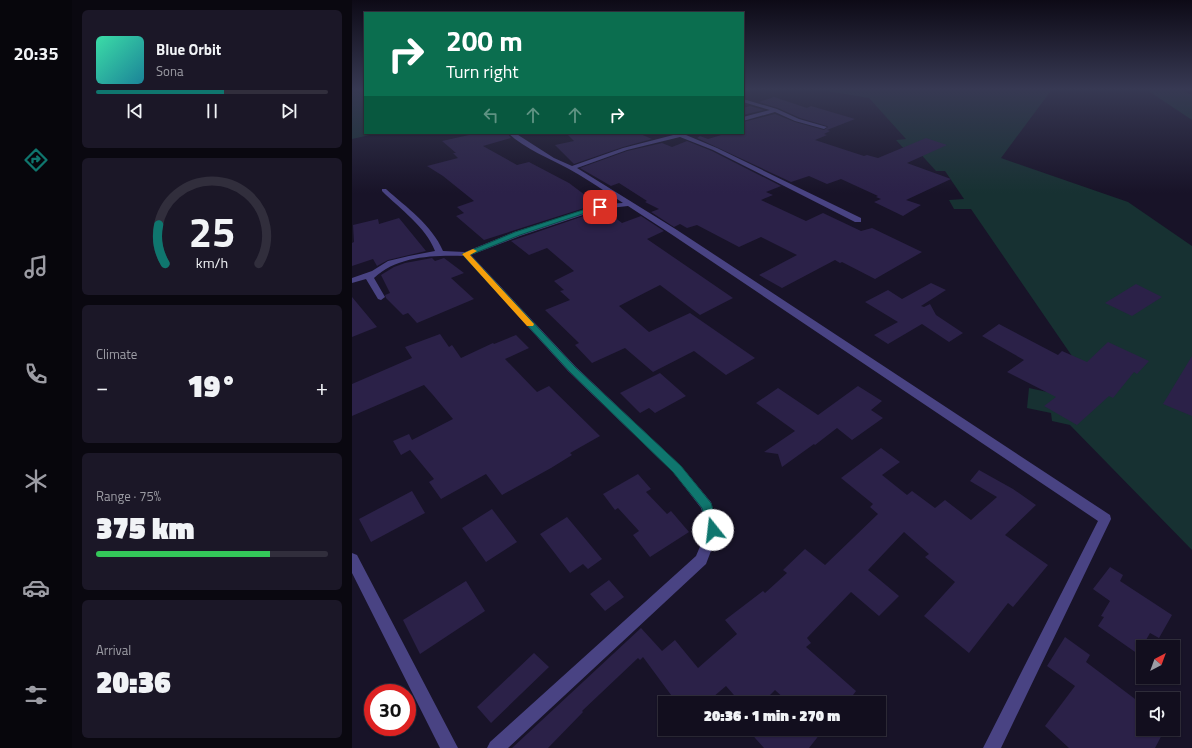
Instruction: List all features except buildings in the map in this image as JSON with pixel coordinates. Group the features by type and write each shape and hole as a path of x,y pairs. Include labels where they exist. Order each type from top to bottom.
{"street":[{"path":"808,123 824,127"},
{"path":"514,134 552,159 572,168 681,236 1105,519 992,748"},
{"path":"572,168 664,135 684,134"},
{"path":"681,135 727,155 858,220"},
{"path":"384,190 438,244 440,253"},
{"path":"600,207 609,192"},
{"path":"381,297 370,278 391,263 409,258 440,253 466,254 517,234 600,207 629,204"},
{"path":"466,254 572,369 677,469 707,506 713,530 701,560 496,748"},
{"path":"352,280 375,273"},
{"path":"352,559 449,748"}],"green space":[{"path":"352,123 364,123 364,134 374,134 352,139"},
{"path":"891,123 1027,123 1001,158 1128,202 1192,246 1192,550 1070,425 1052,421 1051,413 1027,408 1029,388 1052,393 1074,359 971,209 954,209 949,200 964,199 945,171 936,171 917,150 906,151 896,140 906,139"}],"slow traffic":[{"path":"473,251 466,254 530,324"}],"route":[{"path":"600,207 517,234 466,254 572,369 677,469 707,506 713,530"}]}
